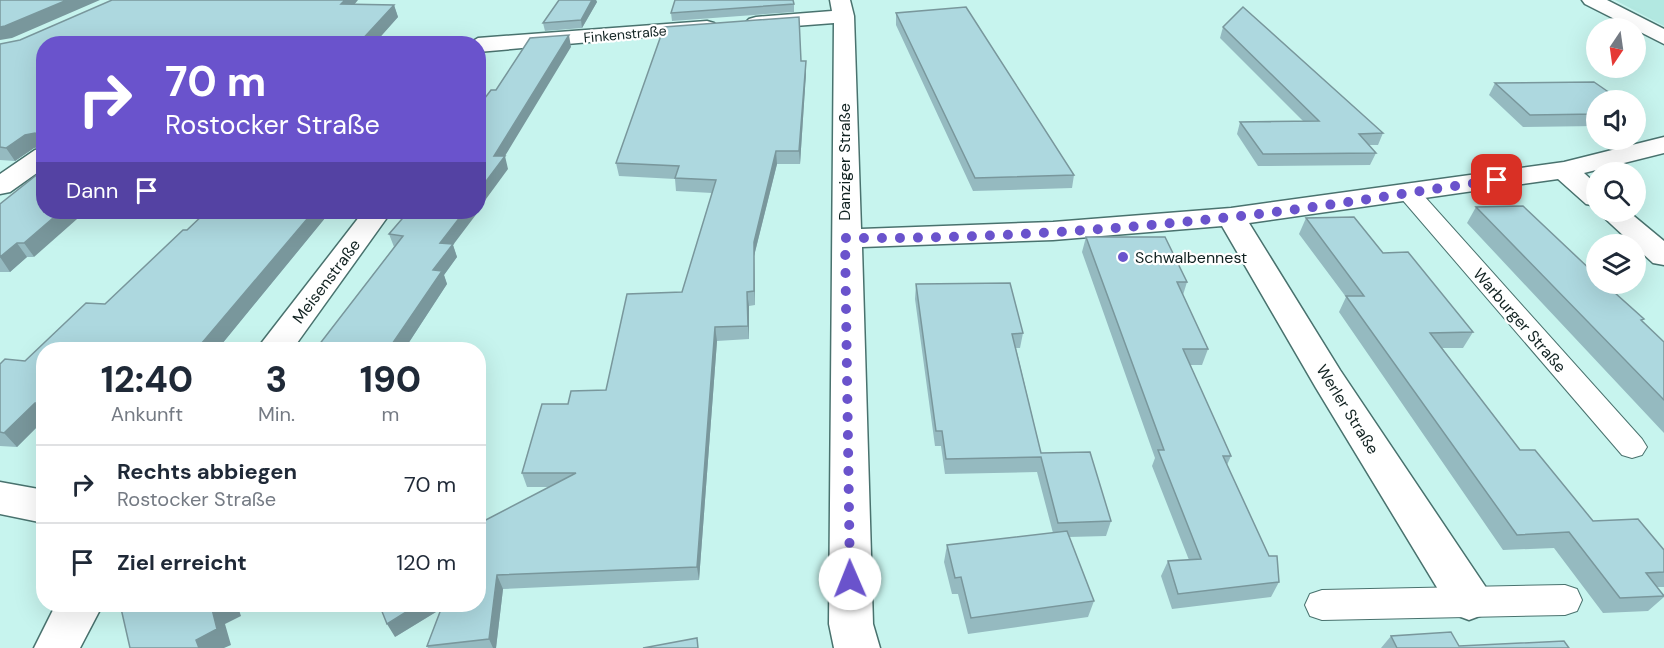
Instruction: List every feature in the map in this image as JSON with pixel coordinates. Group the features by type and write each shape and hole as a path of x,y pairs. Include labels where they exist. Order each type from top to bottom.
{"street":[{"path":"1592,0 1664,38"},
{"name":"Finkenstraße","path":"487,45 733,25 842,8"},
{"name":"Danziger Straße","path":"842,8 851,624 857,648"},
{"path":"845,238 1042,231 1231,217 1564,170 1664,145"},
{"path":"0,186 36,161"},
{"path":"1564,170 1586,189"},
{"name":"Werler Straße","path":"1231,217 1328,379 1468,600"},
{"name":"Meisenstraße","path":"279,342 372,219"},
{"path":"1624,222 1664,256"},
{"path":"0,498 36,505"},
{"path":"57,648 76,612"}],"lane":[{"name":"Warburger Straße","path":"1408,192 1632,447"},
{"path":"1322,605 1468,600 1565,600"}],"shaded area":[{"path":"1615,0 1664,0 1664,26"}],"building":[{"path":"0,0 67,0 0,27"},
{"path":"112,0 345,0 341,4 394,5 365,36 36,36 36,134 25,135 6,148 0,147 0,44 20,40"},
{"path":"559,0 592,0 581,20 543,23"},
{"path":"675,0 793,0 794,4 671,13"},
{"path":"966,7 1074,175 975,178 896,13"},
{"path":"1243,7 1383,133 1359,134 1376,153 1263,154 1240,122 1319,121 1223,27"},
{"path":"799,17 801,61 806,61 799,151 776,151 754,242 754,291 747,292 748,326 715,327 697,567 497,575 489,639 427,646 440,612 486,612 486,520 576,473 522,473 542,404 568,404 571,391 606,390 627,294 682,292 716,180 675,178 679,166 616,163 664,27"},
{"path":"569,35 494,156 505,156 486,181 486,97 491,90 496,90 530,38"},
{"path":"1594,82 1606,90 1586,90 1586,114 1530,115 1495,83"},
{"path":"36,175 36,219 52,219 24,243 17,243 0,257 0,204"},
{"path":"1523,206 1586,266 1586,294 1616,294 1644,319 1641,320 1664,342 1664,400 1476,207"},
{"path":"1354,217 1383,253 1408,252 1473,332 1430,333 1520,450 1535,450 1593,521 1638,519 1664,550 1664,572 1646,573 1664,596 1620,598 1569,532 1517,535 1346,296 1364,296 1306,218"},
{"path":"199,219 307,219 203,342 45,342 86,303 105,304 183,230 187,230"},
{"path":"402,219 459,219 440,243 453,244 433,270 442,271 393,342 321,342 403,236 389,234"},
{"path":"1086,237 1165,237 1187,282 1177,282 1208,349 1183,349 1231,456 1223,456 1269,556 1277,556 1279,582 1178,594 1168,561 1201,559 1158,450 1164,450"},
{"path":"1010,283 1023,333 1012,334 1041,453 1090,452 1111,521 1058,523 1041,457 946,459 942,431 936,431 916,284"},
{"path":"36,351 36,403 4,433 0,432 0,364 5,359 25,361"},
{"path":"1067,531 1094,601 971,618 961,577 955,578 947,545"},
{"path":"122,612 213,612 217,629 196,640 199,648 130,648"},
{"path":"382,612 406,612 387,624"},
{"path":"1451,632 1459,646 1564,641 1569,648 1397,648 1391,636"},
{"path":"697,638 698,648 643,648"}],"place":[{"name":"Schwalbennest","path":"1123,257"}],"route":[{"path":"850,579 845,238 1053,231 1231,217 1497,180"}]}
